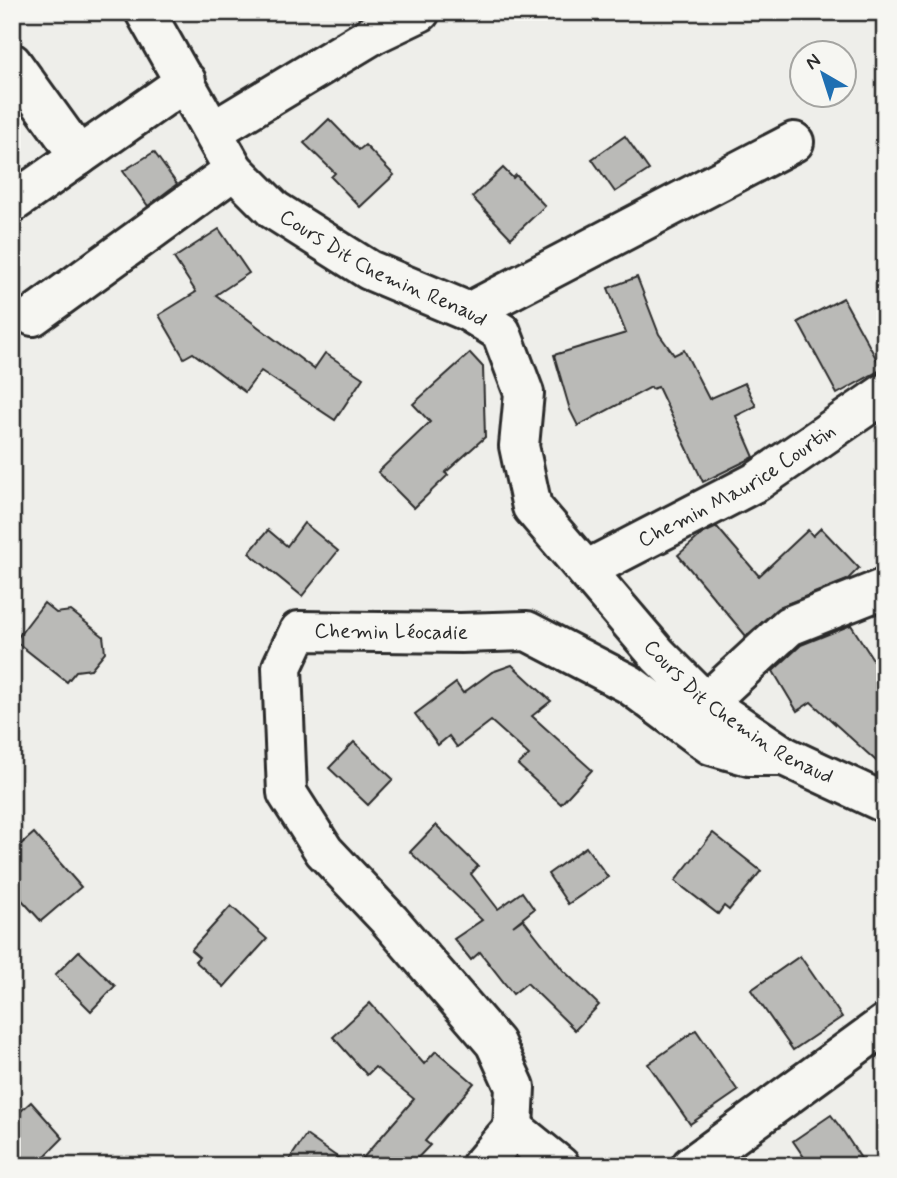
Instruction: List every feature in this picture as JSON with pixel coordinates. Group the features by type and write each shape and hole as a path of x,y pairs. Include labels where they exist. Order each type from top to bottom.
{"street":[{"name":"Cours Dit Chemin Renaud","path":"145,12 234,170 274,209 369,270 469,312 501,332 524,393 519,446 532,507 658,655 706,704 784,756 885,803"},
{"path":"213,131 374,34 420,12"},
{"path":"12,63 79,156"},
{"path":"12,203 186,81"},
{"path":"469,312 794,142"},
{"path":"33,316 234,170"},
{"name":"Chemin Maurice Courtin","path":"586,570 756,482 885,393"},
{"path":"706,704 789,626 885,588"},
{"name":"Chemin Léocadie","path":"506,1150 516,1087 495,1042 324,850 287,793 282,667 299,631 527,631 629,684 711,745 749,756 784,756"},
{"path":"691,1166 885,1024"},
{"path":"506,1150 560,1166"}],"building":[{"path":"329,119 359,150 365,145 394,175 360,207 331,177 335,173 304,143"},
{"path":"625,136 649,170 615,192 592,159"},
{"path":"154,152 177,184 148,206 123,171"},
{"path":"503,168 513,178 516,175 545,206 511,238 472,197"},
{"path":"219,229 249,273 216,295 314,369 325,353 363,378 335,420 261,371 245,392 193,353 184,358 159,315 196,292 174,258"},
{"path":"637,277 659,334 674,355 684,350 709,399 745,383 756,406 736,416 754,457 703,482 658,387 651,387 578,426 570,410 554,355 626,333 608,288"},
{"path":"843,298 882,369 837,394 798,322"},
{"path":"470,353 483,367 485,437 445,473 448,475 414,508 378,472 430,422 413,404"},
{"path":"304,523 338,551 302,596 249,553 268,530 287,546"},
{"path":"717,527 759,576 808,530 813,536 821,528 859,568 847,580 781,606 746,636 678,555 702,534"},
{"path":"44,603 56,613 71,611 103,636 105,652 91,669 76,671 67,682 15,641"},
{"path":"851,625 885,678 885,769 811,702 797,711 773,671 801,645"},
{"path":"512,665 551,701 532,716 592,770 561,804 518,765 529,755 491,721 457,747 449,736 438,745 415,714 456,683 463,693 492,672"},
{"path":"354,742 393,779 368,805 329,768"},
{"path":"436,825 478,866 471,874 498,909 522,892 534,909 513,926 523,919 563,970 599,1005 575,1030 527,983 513,994 480,952 471,960 454,939 482,920 410,852"},
{"path":"34,833 81,887 41,921 12,889 12,852"},
{"path":"713,833 761,871 729,910 724,906 718,914 675,881"},
{"path":"586,847 608,877 568,904 548,874"},
{"path":"231,906 267,939 224,987 195,961 199,957 191,950"},
{"path":"79,951 115,986 91,1011 55,975"},
{"path":"800,956 842,1017 793,1050 751,990"},
{"path":"370,1003 424,1064 436,1051 474,1083 425,1141 430,1145 410,1166 356,1166 414,1099 375,1067 367,1075 333,1037"},
{"path":"696,1030 738,1091 690,1124 648,1064"},
{"path":"31,1102 63,1138 35,1166 12,1166 12,1119"},
{"path":"831,1115 866,1166 810,1166 793,1141"},
{"path":"306,1135 350,1166 285,1166"}]}
